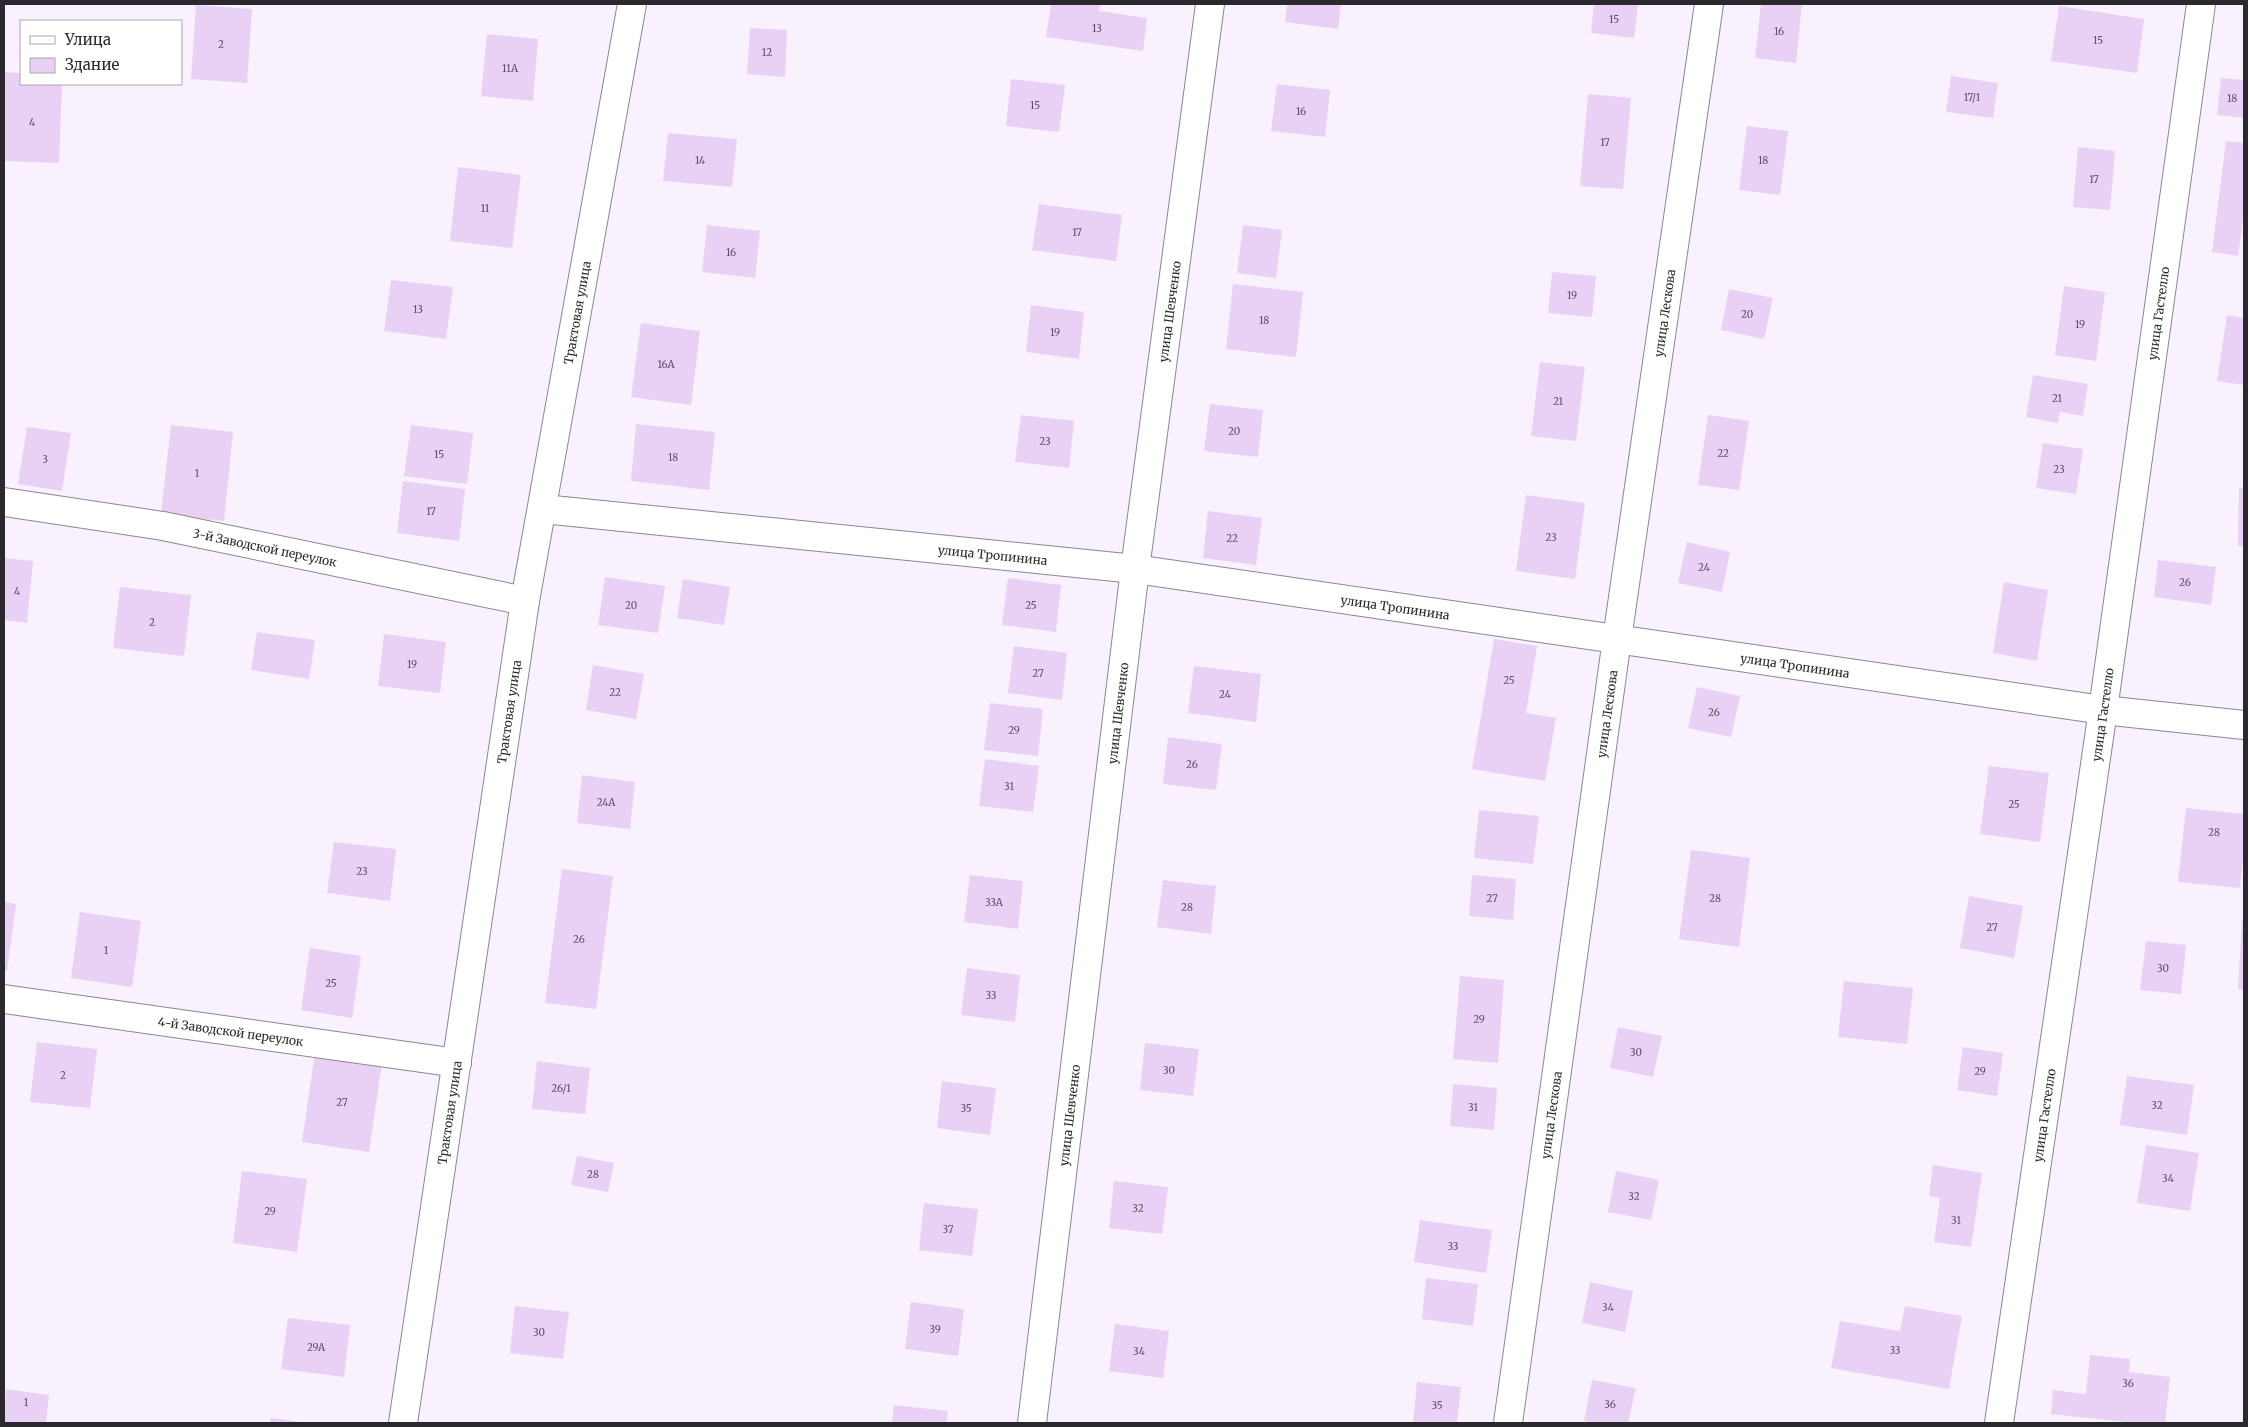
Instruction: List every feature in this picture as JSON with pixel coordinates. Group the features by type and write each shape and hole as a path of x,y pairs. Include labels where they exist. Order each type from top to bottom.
{"street":[{"name":"Трактовая улица","path":"403,1423 458,1063 525,601 632,4"},
{"name":"улица Шевченко","path":"1032,1423 1135,569 1210,4"},
{"name":"улица Лескова","path":"1508,1423 1617,639 1709,4"},
{"name":"улица Гастелло","path":"1999,1423 2103,710 2201,4"},
{"name":"3-й Заводской переулок","path":"4,502 163,526 525,601"},
{"name":"улица Тропинина","path":"543,509 1135,569 2103,710 2244,725"},
{"name":"4-й Заводской переулок","path":"4,999 458,1063"}],"building":[{"path":"1051,4 1100,4 1099,11 1147,18 1143,51 1046,37"},
{"path":"1287,4 1341,4 1338,29 1285,22"},
{"path":"1594,4 1638,4 1634,38 1591,33"},
{"path":"1761,4 1802,4 1796,63 1755,58"},
{"path":"196,5 252,9 247,83 191,79"},
{"path":"2059,6 2144,19 2137,73 2051,61"},
{"path":"750,28 787,30 785,77 747,74"},
{"path":"487,34 538,39 533,101 481,96"},
{"path":"4,72 20,73 20,85 62,85 59,163 4,161"},
{"path":"1951,76 1998,83 1993,118 1946,112"},
{"path":"2221,78 2244,80 2244,118 2217,115"},
{"path":"1011,79 1065,85 1059,132 1006,126"},
{"path":"1277,84 1330,90 1325,137 1271,131"},
{"path":"1588,94 1631,98 1623,189 1580,186"},
{"path":"1747,126 1788,131 1780,195 1739,190"},
{"path":"668,133 737,139 732,187 663,181"},
{"path":"2226,141 2244,143 2244,211 2238,256 2212,252"},
{"path":"2078,147 2115,151 2110,210 2073,207"},
{"path":"458,167 521,175 512,248 450,241"},
{"path":"1039,204 1122,215 1116,261 1032,250"},
{"path":"707,225 760,231 755,278 702,272"},
{"path":"1243,225 1282,230 1276,278 1237,273"},
{"path":"1552,272 1596,276 1592,317 1548,313"},
{"path":"391,280 453,287 446,339 384,331"},
{"path":"1233,284 1303,292 1296,357 1226,349"},
{"path":"2064,286 2105,292 2096,361 2055,355"},
{"path":"1729,289 1773,298 1764,339 1721,330"},
{"path":"1031,305 1084,312 1079,359 1026,352"},
{"path":"2227,315 2244,318 2244,385 2217,381"},
{"path":"641,323 700,331 691,405 631,397"},
{"path":"1540,362 1585,367 1576,441 1531,436"},
{"path":"2033,375 2088,384 2083,416 2060,412 2058,423 2026,417"},
{"path":"1210,404 1263,410 1258,457 1204,451"},
{"path":"1021,415 1074,421 1069,468 1015,462"},
{"path":"1708,415 1749,421 1739,490 1698,485"},
{"path":"636,424 715,432 709,490 631,481"},
{"path":"171,425 233,432 224,521 161,514"},
{"path":"411,425 473,433 467,484 404,476"},
{"path":"27,427 71,433 62,491 18,484"},
{"path":"2043,443 2083,449 2076,494 2036,488"},
{"path":"403,481 465,489 459,541 397,533"},
{"path":"2239,487 2244,488 2244,546 2238,546"},
{"path":"1526,495 1585,503 1575,579 1516,571"},
{"path":"1208,511 1262,518 1256,565 1203,558"},
{"path":"1687,542 1730,552 1722,592 1678,583"},
{"path":"4,558 33,561 27,623 4,620"},
{"path":"2158,560 2216,567 2211,605 2154,597"},
{"path":"605,577 665,586 658,633 598,625"},
{"path":"1008,578 1061,585 1056,632 1002,625"},
{"path":"683,579 730,587 724,625 677,618"},
{"path":"2004,582 2048,590 2037,661 1993,653"},
{"path":"120,587 191,595 184,656 113,648"},
{"path":"257,632 315,640 309,679 251,670"},
{"path":"384,634 446,642 440,693 378,686"},
{"path":"1494,639 1537,646 1526,713 1556,718 1545,781 1472,769"},
{"path":"1014,646 1067,653 1062,700 1008,693"},
{"path":"593,665 644,674 636,719 586,710"},
{"path":"1194,666 1261,674 1256,722 1188,713"},
{"path":"1697,687 1740,696 1731,737 1688,728"},
{"path":"990,703 1043,709 1038,756 984,750"},
{"path":"1168,737 1222,744 1216,790 1163,784"},
{"path":"985,759 1039,766 1033,812 979,806"},
{"path":"1989,766 2049,773 2040,842 1980,834"},
{"path":"582,775 635,782 630,829 577,823"},
{"path":"2186,808 2244,814 2244,849 2240,888 2178,882"},
{"path":"1479,810 1539,816 1533,864 1474,858"},
{"path":"334,842 396,849 390,901 327,893"},
{"path":"1691,850 1750,858 1739,947 1679,939"},
{"path":"562,869 613,876 596,1009 545,1003"},
{"path":"970,875 1023,881 1018,929 964,922"},
{"path":"1472,875 1516,879 1513,920 1469,916"},
{"path":"1163,880 1216,886 1211,934 1157,927"},
{"path":"1969,896 2023,906 2014,958 1960,948"},
{"path":"4,902 16,904 7,971 4,970"},
{"path":"80,912 141,921 132,987 71,978"},
{"path":"2242,919 2244,919 2244,990 2238,989"},
{"path":"2146,941 2186,945 2181,994 2140,990"},
{"path":"310,948 361,956 352,1018 301,1010"},
{"path":"967,968 1020,975 1015,1022 961,1015"},
{"path":"1460,976 1504,980 1498,1063 1453,1059"},
{"path":"1844,981 1913,988 1907,1044 1838,1037"},
{"path":"1618,1027 1662,1036 1653,1077 1610,1068"},
{"path":"37,1042 97,1049 90,1108 30,1102"},
{"path":"1145,1043 1199,1049 1193,1096 1140,1090"},
{"path":"1963,1047 2003,1053 1997,1096 1957,1090"},
{"path":"315,1052 382,1063 369,1152 302,1142"},
{"path":"537,1061 590,1068 585,1114 532,1109"},
{"path":"2127,1076 2194,1085 2187,1135 2120,1125"},
{"path":"942,1081 996,1088 990,1135 937,1128"},
{"path":"1453,1084 1497,1088 1494,1130 1450,1126"},
{"path":"2146,1145 2199,1153 2190,1211 2137,1203"},
{"path":"577,1156 614,1163 608,1192 571,1185"},
{"path":"1933,1165 1982,1173 1971,1247 1934,1242 1940,1198 1929,1196"},
{"path":"242,1171 307,1179 297,1252 233,1243"},
{"path":"1616,1171 1659,1180 1651,1220 1608,1212"},
{"path":"1114,1181 1168,1187 1162,1234 1109,1228"},
{"path":"924,1203 978,1209 972,1256 919,1250"},
{"path":"1420,1220 1492,1230 1486,1273 1414,1262"},
{"path":"1426,1278 1478,1284 1473,1326 1422,1319"},
{"path":"1590,1282 1633,1291 1625,1332 1582,1323"},
{"path":"911,1302 964,1309 958,1356 905,1349"},
{"path":"515,1306 569,1312 563,1359 510,1353"},
{"path":"1905,1306 1962,1316 1949,1389 1831,1368 1840,1321 1900,1331"},
{"path":"288,1318 350,1325 344,1377 281,1369"},
{"path":"1115,1324 1169,1331 1163,1378 1109,1371"},
{"path":"2090,1355 2130,1359 2129,1372 2170,1377 2165,1423 2136,1423 2051,1414 2053,1390 2086,1394"},
{"path":"1592,1380 1636,1388 1628,1423 1584,1421"},
{"path":"1417,1382 1461,1387 1457,1423 1413,1423"},
{"path":"6,1389 49,1395 46,1423 4,1423"},
{"path":"894,1405 948,1411 946,1423 892,1423"},
{"path":"271,1418 301,1422 301,1423 270,1423"}]}
